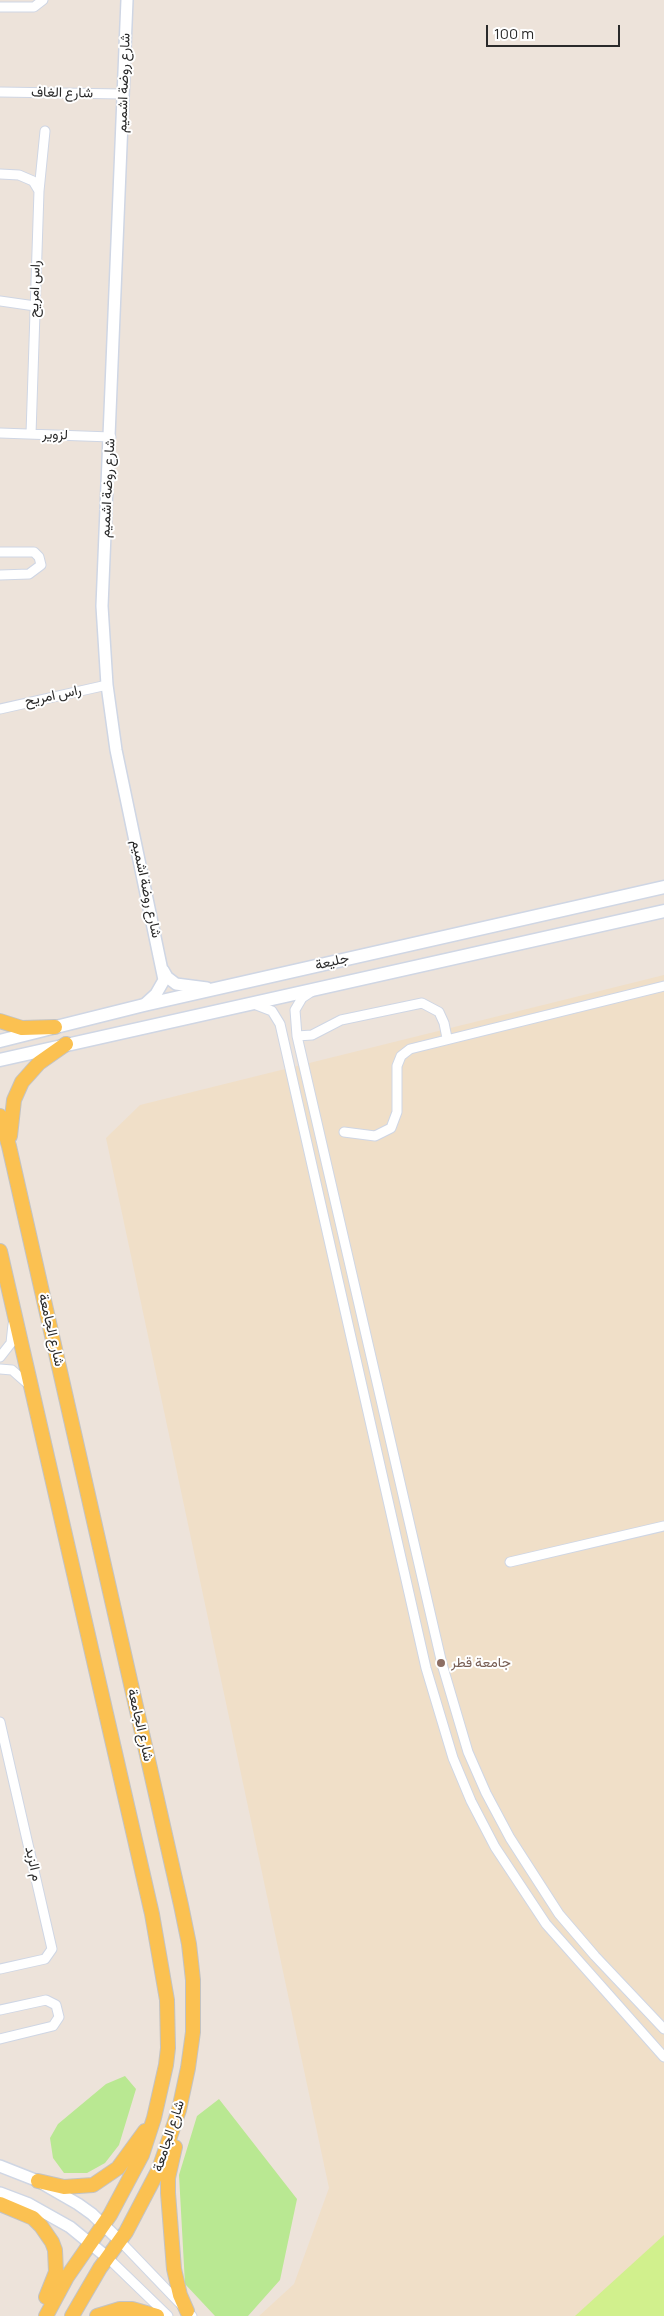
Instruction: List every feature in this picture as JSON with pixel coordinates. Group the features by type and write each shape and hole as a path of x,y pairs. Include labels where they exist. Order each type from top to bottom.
{"main road":[{"name":"جليعة","path":"0,1041 144,1004 664,887"},
{"name":"جليعة","path":"0,1060 664,912"},
{"path":"0,1021 22,1028 55,1027"},
{"path":"9,1146 11,1112 17,1091 32,1069 66,1044"},
{"name":"شارع الجامعة","path":"0,1116 9,1146 189,1944 193,1980 193,2032 188,2068 174,2126 152,2185 120,2241 72,2316"},
{"name":"شارع الجامعة","path":"0,1250 152,1914 168,2000 168,2048 162,2088 154,2118 134,2173 104,2225 67,2277 46,2316"},
{"path":"38,2181 77,2188 101,2182 118,2168 154,2118"},
{"path":"174,2126 176,2138 168,2178 168,2193 174,2269 180,2295 190,2313"},
{"path":"0,2204 33,2218 48,2234 55,2250 54,2280 38,2316"},
{"path":"97,2316 120,2309 132,2309 157,2316"}],"street":[{"path":"0,7 34,7 43,0"},
{"name":"شارع روضة اشميم","path":"127,0 111,437 102,606 107,685 116,750 163,970 164,980 162,987 144,1004"},
{"name":"شارع الغاف","path":"0,92 123,94"},
{"name":"راس امريح","path":"31,434 39,190 45,131"},
{"path":"0,174 19,175 33,180 39,190"},
{"path":"0,301 35,306"},
{"name":"لزوير","path":"0,433 111,437"},
{"path":"0,552 34,552 39,557 41,566 29,574 0,575"},
{"name":"راس امريح","path":"0,709 107,685"},
{"path":"163,970 170,980 176,984 192,988 213,989"},
{"path":"344,1132 375,1136 391,1128 396,1118 397,1066 401,1056 415,1046 664,986"},
{"path":"316,989 302,998 295,1010 297,1036 442,1664 468,1752 486,1793 510,1838 560,1914 595,1956 664,2029"},
{"path":"252,1003 265,1006 275,1014 280,1024 426,1668 453,1758 471,1801 495,1847 541,1917 560,1942 664,2057"},
{"path":"297,1036 312,1035 341,1020 422,1003 439,1012 444,1023 447,1038"},
{"path":"286,1055 293,1050 301,1052"},
{"path":"0,1357 11,1343 12,1304"},
{"path":"0,1369 12,1370 24,1379 31,1390 37,1410"},
{"path":"510,1562 664,1526"},
{"name":"م الزبد","path":"0,1722 52,1949 45,1959 0,1970"},
{"path":"0,2010 46,2000 56,2005 59,2017 53,2026 0,2039"},
{"path":"0,2166 38,2181 78,2204 104,2225 190,2313"},
{"path":"0,2193 29,2204 91,2242 168,2316"}],"shaded area":[{"name":"جامعة قطر","path":"664,975 664,2316 259,2316 294,2284 329,2188 106,1138 140,1105"}],"green space":[{"path":"125,2076 136,2089 119,2145 105,2163 87,2173 64,2173 53,2158 50,2138 58,2124 106,2084"},
{"path":"219,2099 297,2199 280,2280 248,2316 215,2316 185,2284 179,2175 197,2116"},
{"path":"664,2235 664,2316 575,2316"}],"place":[{"name":"جامعة قطر","path":"441,1663"}]}
